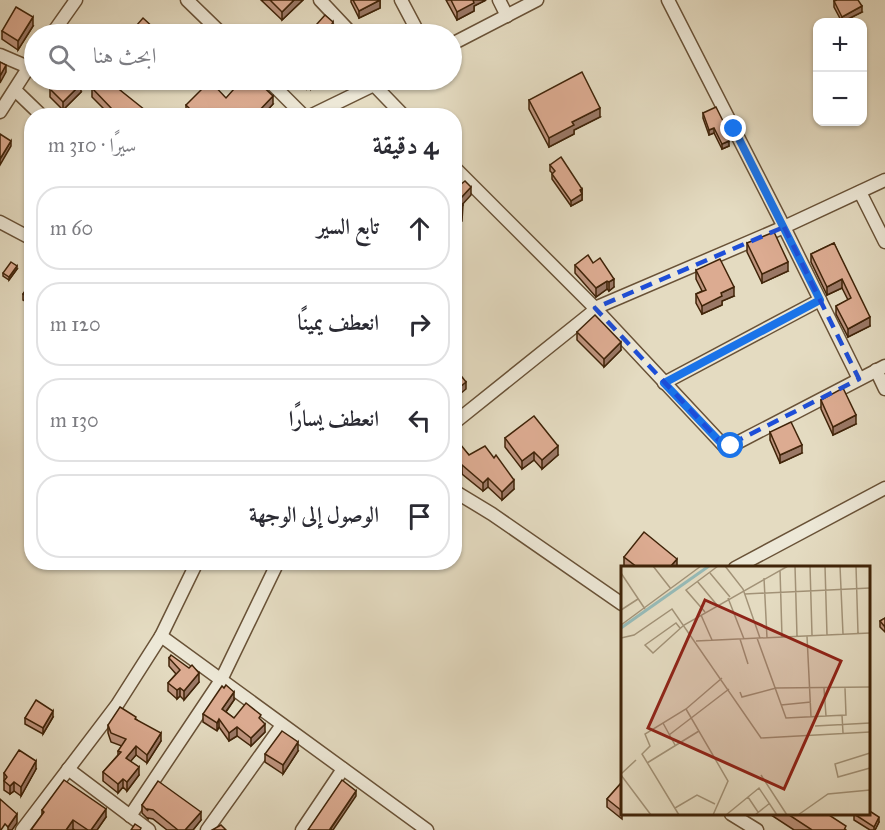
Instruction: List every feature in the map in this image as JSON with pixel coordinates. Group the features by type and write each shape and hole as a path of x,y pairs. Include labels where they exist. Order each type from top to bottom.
{"street":[{"path":"59,24 76,0"},
{"path":"187,0 212,24"},
{"path":"320,0 343,24"},
{"path":"402,0 414,24"},
{"path":"499,0 507,16"},
{"path":"462,39 537,0"},
{"path":"668,0 859,379"},
{"path":"0,55 24,61"},
{"path":"0,112 24,75"},
{"path":"15,90 34,108"},
{"path":"278,90 296,108"},
{"path":"326,108 363,90"},
{"path":"385,90 398,108"},
{"path":"462,175 595,308 725,447 731,446 880,368 885,389"},
{"path":"462,417 595,308 784,227 885,180"},
{"path":"860,192 885,242"},
{"path":"0,222 24,235"},
{"path":"664,383 820,300"},
{"path":"737,566 885,488"},
{"path":"462,497 621,603"},
{"path":"22,830 117,705 160,636 193,570"},
{"path":"130,816 222,680 274,570"},
{"path":"160,636 428,830"},
{"path":"207,830 282,725"},
{"path":"68,769 149,830"},
{"path":"302,830 343,769"},
{"path":"734,815 757,830"}],"highlighted area":[{"path":"784,227 859,379 725,447 595,308"}],"building":[{"path":"270,0 294,0 282,12"},
{"path":"353,0 380,0 359,11"},
{"path":"451,0 473,0 474,3 457,12"},
{"path":"858,0 862,6 842,17 834,1"},
{"path":"16,7 33,17 29,24 24,24 24,31 18,41 2,31"},
{"path":"325,15 333,22 332,24 317,24"},
{"path":"143,18 149,24 138,24"},
{"path":"0,62 6,65 0,76"},
{"path":"582,72 600,108 572,122 574,125 549,138 529,100"},
{"path":"51,90 75,90 63,102"},
{"path":"94,90 120,90 142,108 111,108"},
{"path":"201,90 218,90 226,98 233,90 267,90 273,96 262,108 189,108 186,105"},
{"path":"716,107 729,141 722,144 714,128 709,130 703,113"},
{"path":"0,134 11,141 0,159"},
{"path":"561,157 582,189 580,190 582,194 571,201 552,174 555,171 550,165"},
{"path":"465,181 471,187 462,197 462,183"},
{"path":"774,232 788,262 762,274 747,243"},
{"path":"834,243 870,317 848,329 836,306 851,298 842,279 827,287 811,254"},
{"path":"588,255 593,263 600,258 614,279 596,288 575,265"},
{"path":"720,259 734,287 702,306 696,294 706,290 696,270"},
{"path":"11,262 17,266 9,277 3,273"},
{"path":"595,315 621,342 604,359 577,332"},
{"path":"843,388 856,415 833,427 821,400"},
{"path":"534,416 558,446 542,460 534,452 522,461 505,438"},
{"path":"791,422 802,445 780,455 770,432"},
{"path":"462,446 469,455 485,446 494,458 496,455 514,480 502,492 488,478 483,483 462,465"},
{"path":"644,532 677,559 671,566 636,566 624,557"},
{"path":"171,655 189,668 192,665 199,673 184,691 180,688 177,690 168,683 180,670 169,658"},
{"path":"226,685 234,692 222,709 234,718 246,703 261,715 259,718 265,724 251,738 237,727 229,733 219,719 217,723 203,714 222,686 224,688"},
{"path":"36,700 53,711 43,728 25,718"},
{"path":"120,707 136,717 135,719 161,733 147,755 136,746 126,758 139,767 127,782 123,779 118,784 103,772 121,752 118,751 126,739 111,733 108,725"},
{"path":"282,731 298,742 283,765 265,754"},
{"path":"19,750 36,761 21,787 14,782 10,786 4,781 7,777 4,773"},
{"path":"64,780 106,809 91,830 73,820 66,830 31,830 44,812 42,810"},
{"path":"342,780 356,791 330,829 332,830 308,830"},
{"path":"158,781 201,812 185,830 178,830 153,810 147,809 148,811 142,805"},
{"path":"621,783 621,810 607,799"},
{"path":"0,799 17,814 8,827 5,824 1,830 0,830"},
{"path":"870,811 879,817 874,827 856,815 870,815"},
{"path":"789,815 829,815 846,826 844,830 812,830"},
{"path":"135,824 141,828 140,830 131,830"},
{"path":"221,825 226,830 212,830"}],"route":[{"path":"731,446 725,447 664,383 820,300 734,129"}]}
